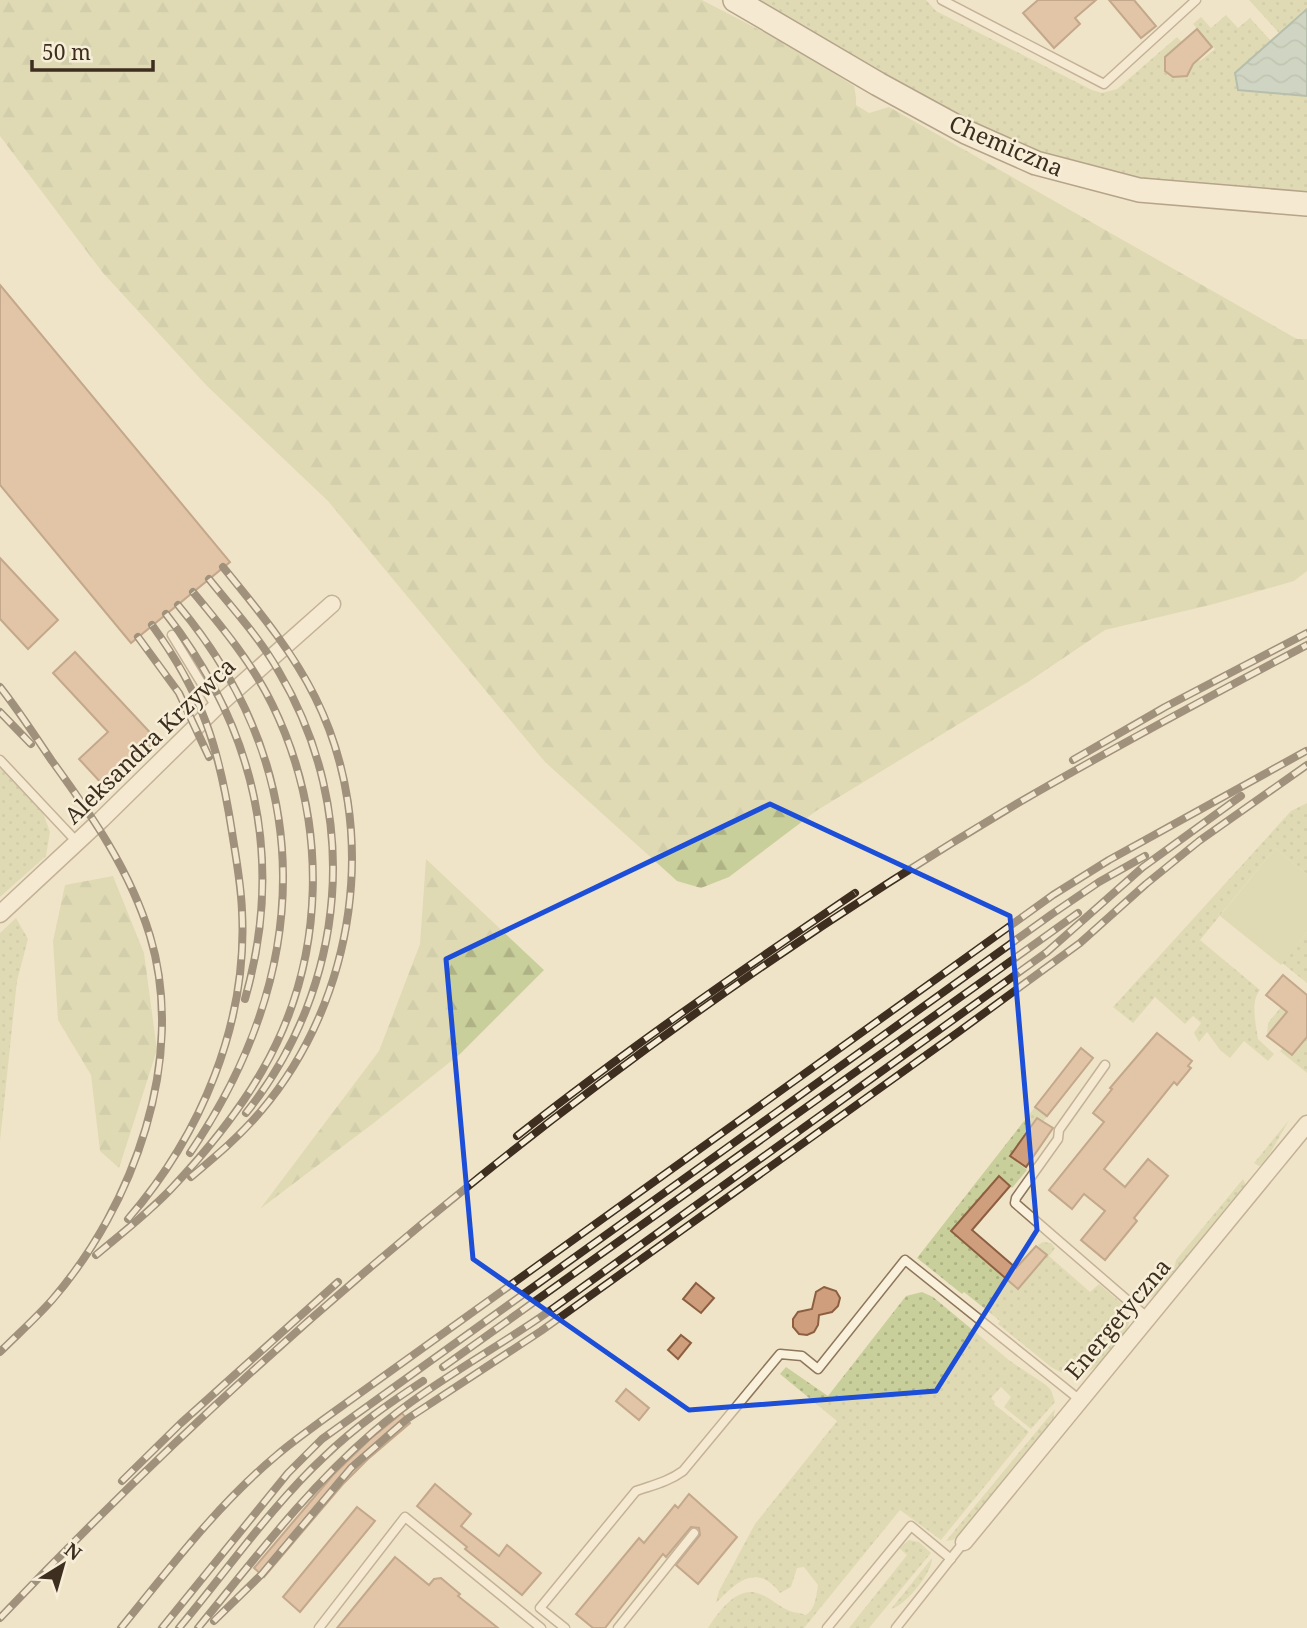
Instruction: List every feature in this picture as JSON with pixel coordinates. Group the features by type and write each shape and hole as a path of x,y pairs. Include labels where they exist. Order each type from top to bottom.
{"street":[{"name":"Chemiczna","path":"735,0 966,132 1036,163 1139,190 1307,204"},
{"name":"Aleksandra Krzywca","path":"0,914 216,707 332,604"},
{"name":"Energetyczna","path":"964,1542 1307,1124"}],"lane":[{"path":"942,0 1104,84 1196,0"},
{"path":"172,635 216,707"},
{"path":"0,760 77,842"},
{"path":"1105,1065 1059,1130 1058,1139 1015,1203 1148,1318"},
{"path":"563,1627 540,1608 636,1492 683,1471 780,1354 802,1356 818,1369 905,1260 1080,1400"},
{"path":"319,1628 405,1517 541,1628"},
{"path":"827,1628 911,1526 951,1559"},
{"path":"618,1628 694,1532"},
{"path":"896,1628 964,1542"},
{"path":"546,1628 563,1627"}],"highlighted area":[{"path":"770,804 1010,916 1037,1230 936,1391 689,1410 473,1259 446,959"}],"green space":[{"path":"0,0 702,0 794,48 854,86 856,105 869,113 889,107 1297,339 1307,339 1307,571 1294,581 1214,604 1105,630 1028,682 816,811 729,877 701,888 677,881 545,762 328,501 207,386 103,273 0,136"},
{"path":"755,0 926,0 936,11 1102,93 1117,89 1177,37 1200,61 1215,49 1193,24 1201,17 1211,28 1226,15 1238,28 1250,18 1271,41 1235,73 1238,90 1307,96 1307,197 1141,181 1065,162 975,127"},
{"path":"1249,0 1307,0 1307,9 1279,33"},
{"path":"0,768 43,813 50,832 46,856 0,897"},
{"path":"1307,803 1307,874 1275,848 1200,940 1260,990 1254,1007 1255,1020 1258,1039 1274,1054 1268,1061 1244,1041 1230,1058 1220,1050 1207,1032 1199,1042 1194,1033 1201,1023 1193,1016 1185,1024 1155,997 1133,1023 1113,1007 1291,811"},
{"path":"1275,848 1307,874 1307,932 1281,965 1220,916"},
{"path":"426,859 544,970 460,1054 260,1209 379,1051 420,944"},
{"path":"113,876 144,953 157,1050 119,1168 100,1151 91,1075 58,1020 53,941 65,885"},
{"path":"16,918 28,939 17,981 0,1141 0,933"},
{"path":"1307,932 1307,983 1282,963"},
{"path":"1286,1001 1292,1006 1267,1036 1268,1023"},
{"path":"1307,1037 1307,1073 1280,1051 1283,1048 1292,1055"},
{"path":"1035,1107 1047,1116 1043,1122 1037,1118 1010,1156 1027,1170 1012,1188 999,1177 952,1232 1018,1288 1040,1249 1038,1245 1043,1242 1051,1243 1055,1248 1049,1256 1090,1292 1099,1284 1127,1308 1121,1320 1078,1374 1060,1372 1051,1367 998,1324 1000,1321 917,1258"},
{"path":"1289,1120 1264,1164 1259,1166 1254,1163"},
{"path":"1243,1179 1246,1185 1156,1295 1145,1300 1165,1274 1174,1270 1176,1260"},
{"path":"922,1292 933,1297 1010,1361 1046,1385 1055,1402 1031,1429 1004,1407 1011,1397 1001,1387 991,1398 994,1404 1029,1432 941,1540 900,1510 804,1628 708,1628 730,1601 744,1593 760,1594 786,1609 806,1615 812,1609 818,1585 804,1567 797,1568 791,1587 780,1593 763,1579 747,1578 716,1603 719,1591 755,1524 837,1421 780,1374 786,1367 828,1396 906,1296"},
{"path":"1130,1315 1121,1339 1099,1364 1085,1373"},
{"path":"1055,1409 1053,1421 959,1535 946,1541"},
{"path":"909,1540 919,1542 931,1553 869,1628 849,1628 907,1555 899,1548"},
{"path":"932,1558 928,1572 917,1588 897,1607 891,1609"}],"water":[{"path":"1307,9 1307,96 1238,90 1235,73"}],"building":[{"path":"1038,0 1096,0 1075,18 1080,24 1054,48 1023,13"},
{"path":"1109,0 1134,0 1156,26 1141,38"},
{"path":"1197,29 1212,47 1193,64 1187,76 1173,77 1165,71 1165,57"},
{"path":"0,285 230,562 131,643 0,485"},
{"path":"0,558 58,620 28,649 0,619"},
{"path":"75,652 157,740 104,786 79,759 108,732 53,673"},
{"path":"1283,975 1307,995 1307,1037 1292,1055 1267,1036 1287,1012 1266,995"},
{"path":"1157,1033 1192,1061 1188,1066 1191,1068 1177,1085 1174,1082 1104,1169 1125,1187 1148,1159 1168,1176 1134,1218 1137,1221 1105,1260 1081,1240 1105,1211 1084,1194 1072,1209 1049,1190 1104,1122 1093,1113 1112,1089 1110,1088"},
{"path":"1081,1048 1093,1058 1047,1116 1035,1107"},
{"path":"1037,1118 1053,1128 1026,1167 1010,1156"},
{"path":"999,1176 1010,1186 972,1230 1016,1268 1036,1246 1047,1255 1018,1289 951,1231"},
{"path":"696,1283 714,1298 701,1313 683,1299"},
{"path":"824,1287 836,1291 840,1298 838,1306 832,1312 819,1315 814,1332 799,1334 793,1327 793,1319 798,1312 812,1309 816,1292"},
{"path":"681,1335 691,1343 678,1359 668,1350"},
{"path":"626,1389 649,1408 639,1420 616,1401"},
{"path":"402,1413 410,1423 343,1484 264,1577 254,1568 333,1475"},
{"path":"435,1484 471,1514 461,1526 499,1556 507,1545 541,1573 522,1595 417,1506"},
{"path":"689,1494 737,1537 698,1584 676,1565 700,1535 699,1528 691,1527 666,1557 663,1554 605,1628 593,1628 576,1614 639,1538 644,1543 675,1505 678,1508"},
{"path":"357,1507 375,1521 300,1612 283,1597"},
{"path":"395,1557 429,1585 434,1579 441,1578 460,1594 458,1596 498,1628 337,1628"}],"railway":[{"path":"191,1177 261,1111 293,1066 319,1018 337,966 348,912 352,856 348,802 336,748 315,697 284,646 223,567"},
{"path":"209,579 272,659 306,726 323,782 332,840 332,897 323,955 306,1010 280,1063 246,1113"},
{"path":"96,1255 171,1189 232,1117 262,1071 283,1028 299,983 309,936 313,889 311,842 304,795 291,748 272,704 255,674 193,592"},
{"path":"178,605 224,670 257,737 276,806 283,876 277,946 260,1016 230,1085 190,1153"},
{"path":"166,614 197,658 222,703 241,749 254,797 261,846 262,896 257,947 245,999"},
{"path":"128,1219 177,1151 215,1076 228,1036 242,953 239,881 227,802 214,748 206,723 184,675 152,625"},
{"path":"1073,760 1165,707 1307,633"},
{"path":"138,637 179,693 209,757"},
{"path":"0,1618 115,1502 233,1389 355,1280 481,1176 611,1075 743,980 879,889 1018,803 1307,645"},
{"path":"0,687 109,844 132,889 150,936 160,983 162,1031 157,1080 146,1128 129,1176 107,1220 81,1262 52,1300 0,1352"},
{"path":"0,712 31,744"},
{"path":"121,1628 234,1495 306,1432 1053,895 1109,860 1306,751"},
{"path":"214,1621 262,1574 351,1468 407,1419 541,1331 957,1033 1080,943 1199,841 1307,765"},
{"path":"198,1628 302,1502 348,1455 393,1416 548,1312 1047,952 1143,867 1241,796"},
{"path":"162,1628 288,1473 322,1439 1052,914 1099,882 1145,856"},
{"path":"517,1136 684,1012 855,893"},
{"path":"443,1367 1078,913"},
{"path":"122,1481 180,1424 338,1282"},
{"path":"179,1628 305,1475 336,1445 423,1381"}]}
